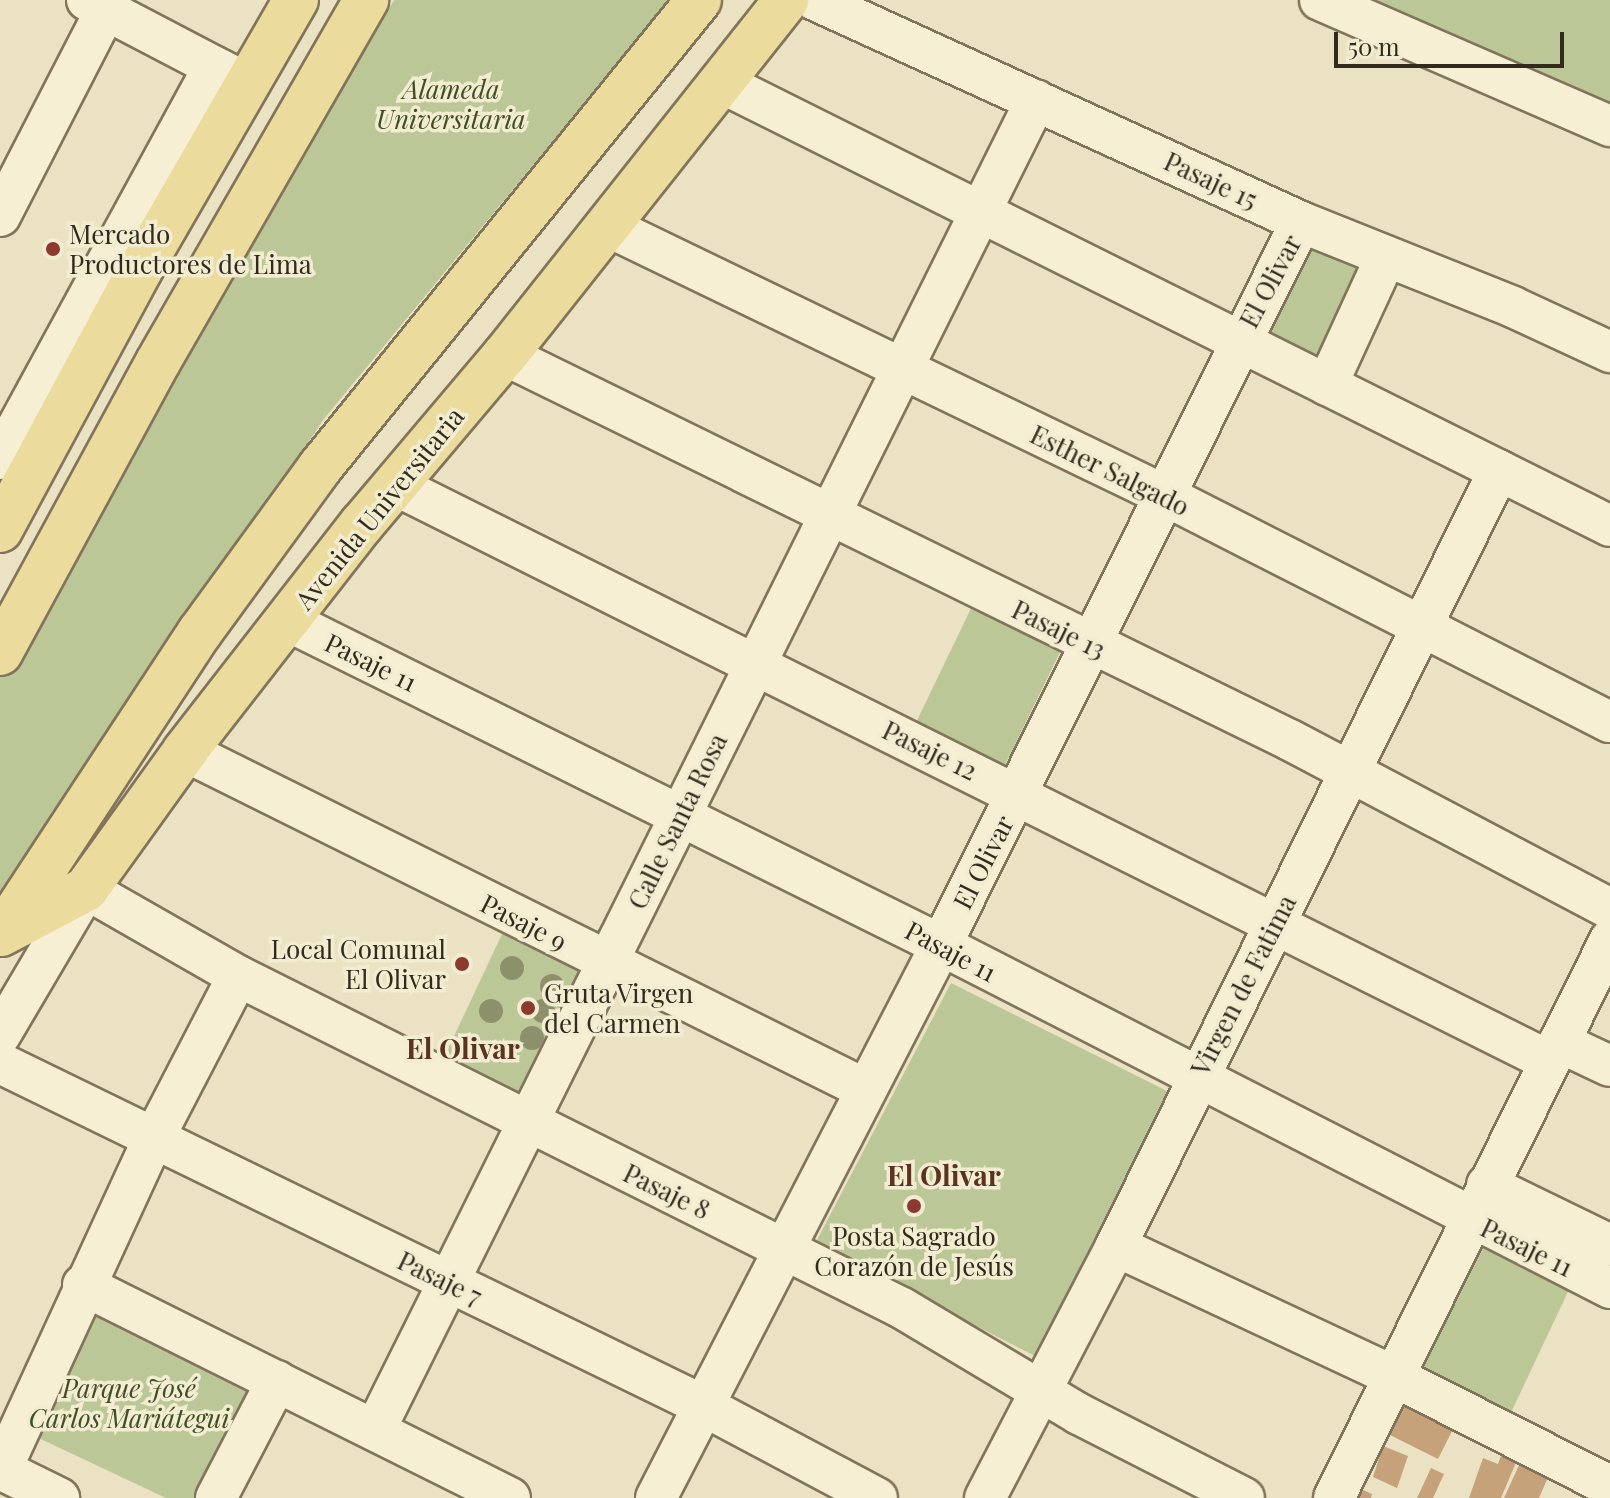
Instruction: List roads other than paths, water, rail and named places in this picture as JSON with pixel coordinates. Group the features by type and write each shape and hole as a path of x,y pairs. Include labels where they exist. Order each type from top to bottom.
{"main road":[{"path":"0,530 140,270 232,76 296,0"},
{"path":"0,935 200,632 321,466 699,0"},
{"name":"Avenida Universitaria","path":"86,889 185,751 395,485 505,355 786,0"},
{"path":"0,653 354,4"},
{"path":"0,935 86,889"}],"street":[{"name":"Pasaje 15","path":"815,0 1301,222 1610,352"},
{"path":"1320,0 1610,126"},
{"path":"0,216 97,5 232,76 0,459"},
{"path":"722,83 1610,526"},
{"name":"Calle Santa Rosa","path":"375,1430 1036,100"},
{"name":"El Olivar","path":"656,1498 941,945 1166,496 1239,341 1301,222"},
{"name":"Esther Salgado","path":"607,226 1166,496 1610,722"},
{"path":"1327,385 1386,257"},
{"name":"Pasaje 13","path":"505,355 1352,772 1610,909"},
{"name":"Virgen de Fatima","path":"985,1498 1116,1246 1196,1077 1352,772 1499,470"},
{"name":"Pasaje 12","path":"395,485 1275,924 1554,1052 1610,1066"},
{"name":"Pasaje 11","path":"288,621 681,814 1196,1077 1478,1202 1610,1288"},
{"name":"Pasaje 9","path":"185,751 607,964 865,1089"},
{"name":"Pasaje 8","path":"86,889 238,976 902,1308 1041,1389 1244,1498"},
{"name":"Avenida Universitaria","path":"0,1035 86,889"},
{"path":"1334,1498 1610,940"},
{"path":"59,1498 0,1470 83,1285 154,1138 238,976"},
{"name":"Pasaje 7","path":"0,1063 702,1405 877,1498"},
{"path":"1478,1202 1610,1245"},
{"path":"1116,1246 1393,1376 1610,1486"},
{"path":"83,1285 510,1498"},
{"path":"216,1498 277,1381"}],"place":[{"name":"Mercado Productores de Lima","path":"53,249"},
{"name":"Local Comunal El Olivar","path":"462,964"},
{"name":"Gruta Virgen del Carmen","path":"528,1008"},
{"name":"Posta Sagrado Corazón de Jesús","path":"914,1206"}],"district":[{"name":"El Olivar","path":"463,1048"},
{"name":"El Olivar","path":"944,1175"}],"park label":[{"name":"Alameda Universitaria","path":"451,104"},
{"name":"Parque José Carlos Mariátegui","path":"129,1403"}]}
